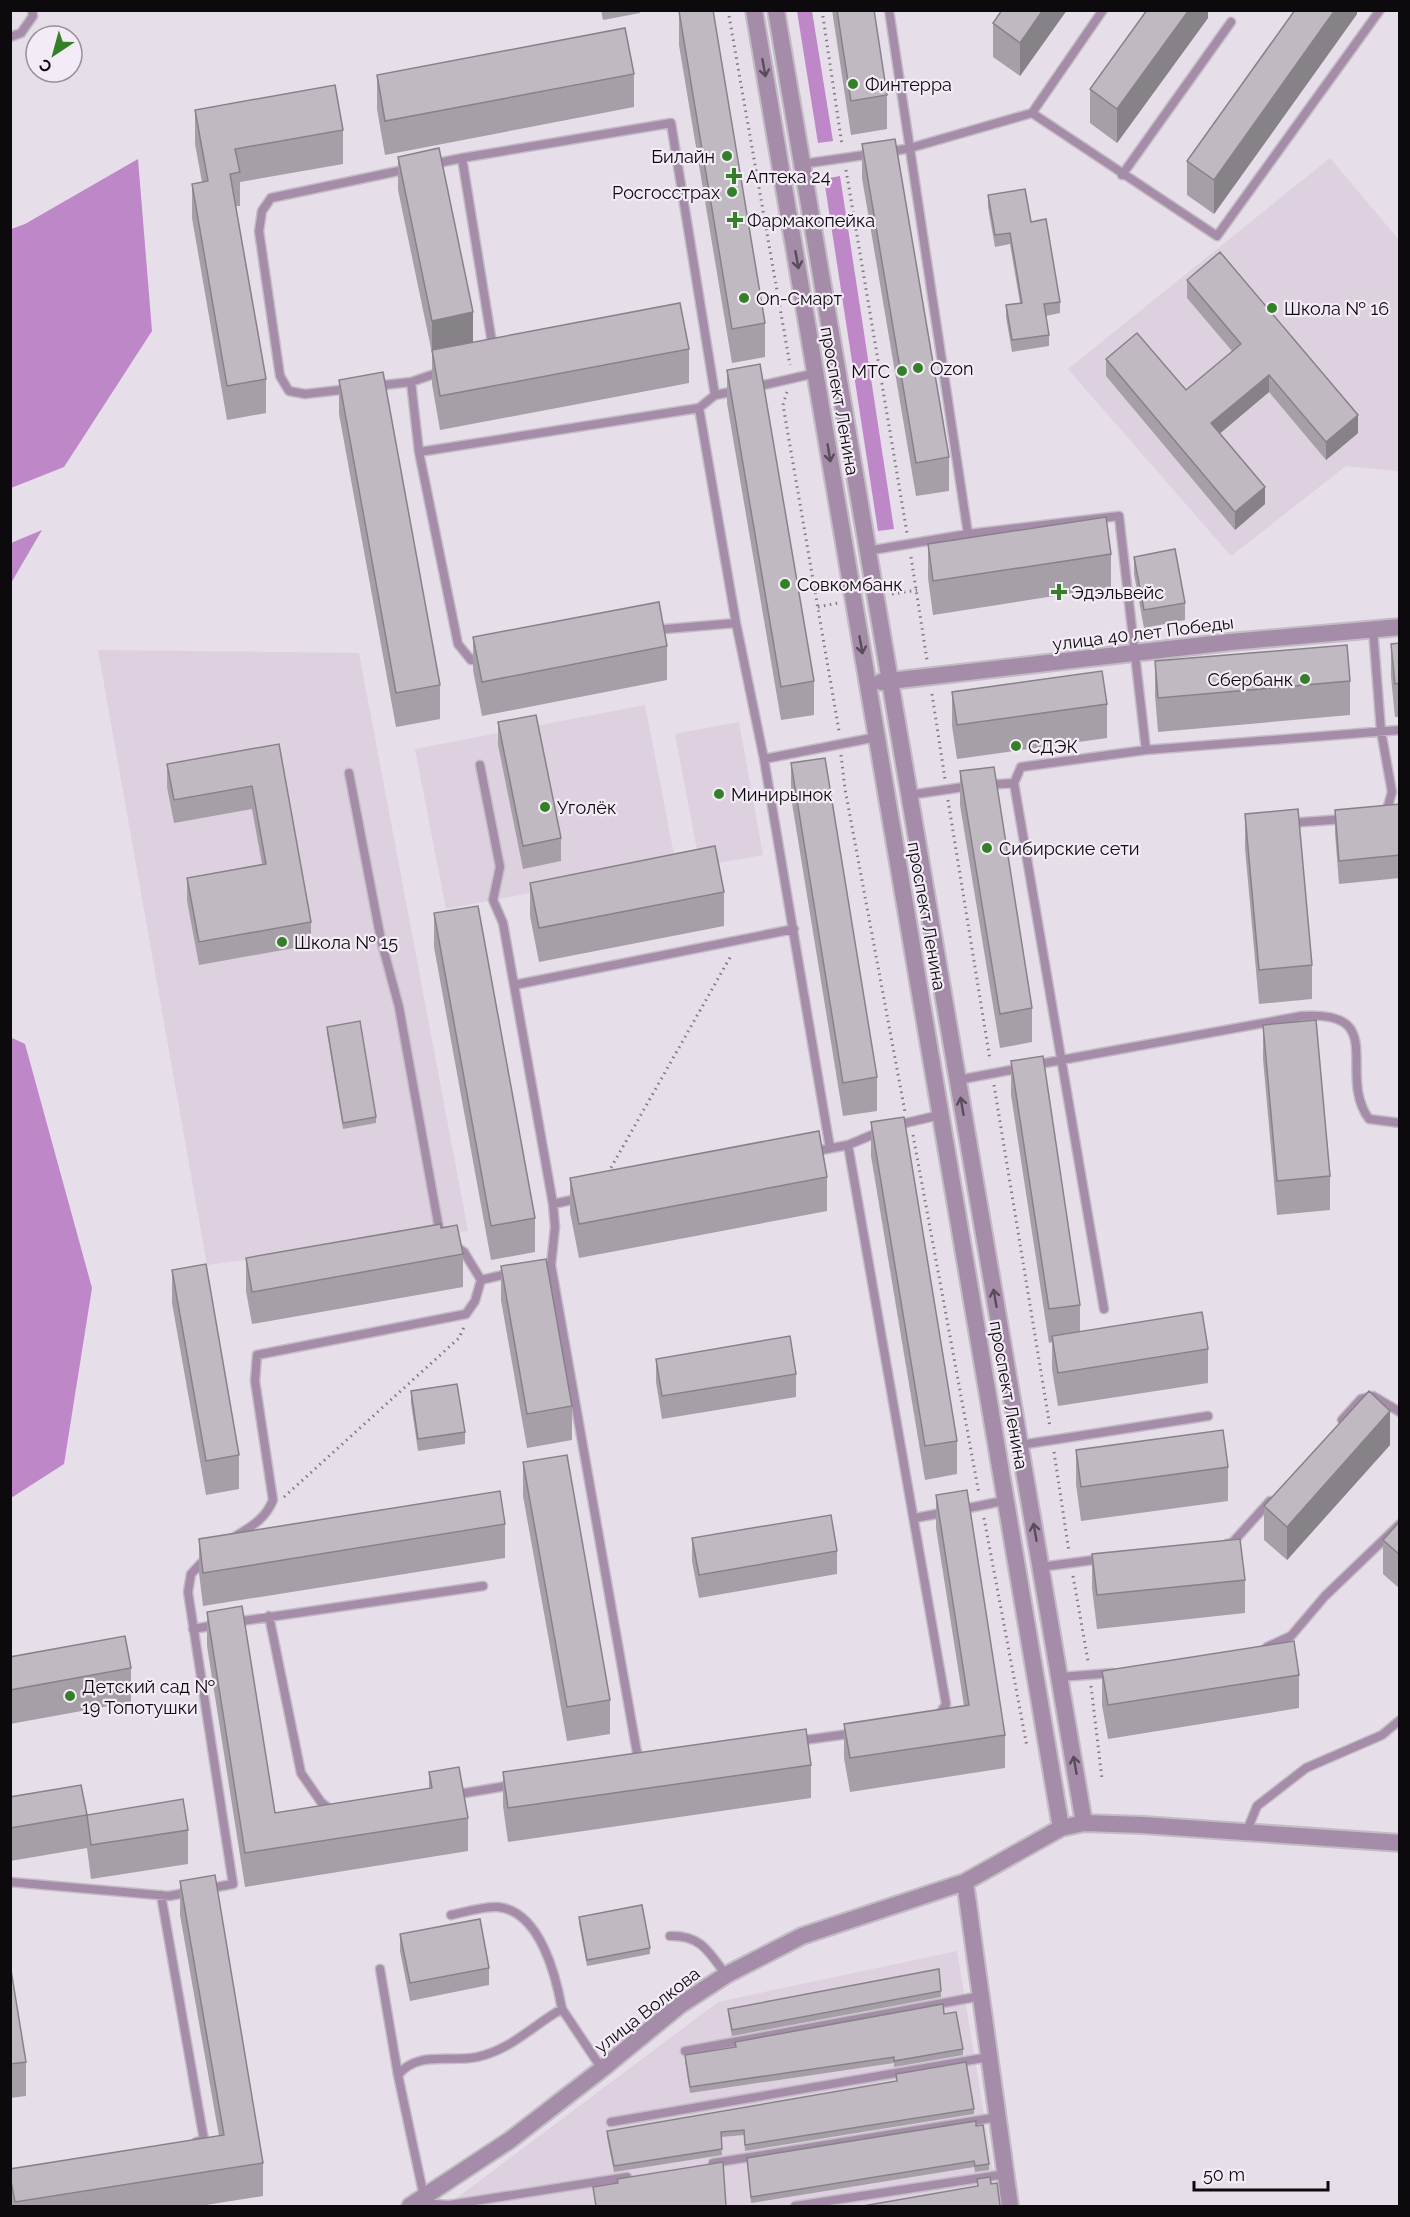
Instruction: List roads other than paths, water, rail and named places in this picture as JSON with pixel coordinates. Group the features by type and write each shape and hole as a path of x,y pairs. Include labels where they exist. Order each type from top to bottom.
{"street":[{"name":"проспект Ленина","path":"754,10 940,1115 1008,1500 1061,1828"},
{"name":"проспект Ленина","path":"776,10 1084,1823"},
{"name":"улица 40 лет Победы","path":"868,684 1134,655 1230,642 1400,627"},
{"name":"улица Волкова","path":"417,2202 510,2140 680,2005 726,1975 802,1936 965,1882 1061,1828 1084,1823 1400,1843"},
{"path":"965,1882 1010,2206"}],"lane":[{"path":"10,37 21,33 33,16 32,10"},
{"path":"889,10 968,534"},
{"path":"801,164 910,148 1032,113 1103,10"},
{"path":"1032,113 1217,237 1380,10"},
{"path":"1122,175 1231,22"},
{"path":"428,165 671,123 715,395"},
{"path":"462,158 493,350 483,356"},
{"path":"417,167 271,198 262,211 259,231 280,376 289,391 305,394 411,382 452,368"},
{"path":"419,452 699,408 715,395 816,373"},
{"path":"411,382 419,452 458,644 471,660 494,656"},
{"path":"699,408 736,623 764,759 830,1148"},
{"path":"867,551 968,534 1119,516 1146,750"},
{"path":"640,632 736,623"},
{"path":"1367,817 1379,816 1396,792 1381,731 1373,629"},
{"path":"1104,1309 1014,783 1021,766 1146,750 1400,730"},
{"path":"764,759 877,737"},
{"path":"480,765 500,867 493,900 503,923 554,1204 555,1227 551,1265 639,1764"},
{"path":"222,1545 259,1522 268,1512 273,1500 255,1381 254,1365 257,1355 466,1314 475,1301 481,1280 464,1252 440,1235 399,1007 381,940 349,773"},
{"path":"909,795 946,788 1014,783"},
{"path":"1273,825 1356,818"},
{"path":"514,985 794,929"},
{"path":"958,1080 1302,1016 1326,1014 1343,1020 1354,1032 1359,1106 1369,1119 1400,1123"},
{"path":"806,1153 848,1145 907,1121 940,1115"},
{"path":"848,1145 946,1704 942,1714 934,1721"},
{"path":"554,1204 596,1195"},
{"path":"528,1270 551,1265"},
{"path":"481,1280 516,1272"},
{"path":"1339,1424 1361,1399 1373,1396 1400,1412"},
{"path":"1020,1445 1053,1442 1208,1416"},
{"path":"1220,1545 1232,1543 1278,1492"},
{"path":"915,1518 1008,1500"},
{"path":"1254,1653 1291,1636 1325,1596 1400,1524"},
{"path":"10,1882 161,1895 233,1884 188,1592 190,1574 213,1551"},
{"path":"1041,1567 1116,1557"},
{"path":"193,1629 483,1586"},
{"path":"269,1616 301,1773 321,1802 336,1814"},
{"path":"1059,1677 1123,1672"},
{"path":"1245,1834 1257,1806 1306,1768 1382,1736 1400,1720"},
{"path":"792,1742 863,1731"},
{"path":"627,1766 651,1763"},
{"path":"441,1797 522,1784"},
{"path":"161,1895 204,2140 182,2145"},
{"path":"451,1915 498,1907 516,1914 545,1947 562,2009 602,2069"},
{"path":"670,1936 687,1935 698,1941 726,1975"},
{"path":"380,1969 417,2202 449,2205 636,2176"},
{"path":"685,2051 981,1996"},
{"path":"398,2075 405,2066 419,2060 477,2057 514,2043 546,2018 562,2009"},
{"path":"610,2122 989,2057"},
{"path":"706,2164 998,2117"},
{"path":"795,2206 1006,2174"}],"place":[{"name":"Финтерра","path":"853,84"},
{"name":"Билайн","path":"727,156"},
{"name":"Аптека 24","path":"734,176"},
{"name":"Росгосстрах","path":"732,192"},
{"name":"Фармакопейка","path":"735,220"},
{"name":"On-Смарт","path":"744,298"},
{"name":"Школа № 16","path":"1272,308"},
{"name":"Ozon","path":"918,368"},
{"name":"МТС","path":"902,371"},
{"name":"Совкомбанк","path":"785,584"},
{"name":"Эдэльвейс","path":"1059,592"},
{"name":"Сбербанк","path":"1305,679"},
{"name":"СДЭК","path":"1016,746"},
{"name":"Минирынок","path":"719,794"},
{"name":"Уголёк","path":"545,807"},
{"name":"Сибирские сети","path":"987,848"},
{"name":"Школа № 15","path":"282,942"},
{"name":"Детский сад № 19 Топотушки","path":"70,1696"}]}
